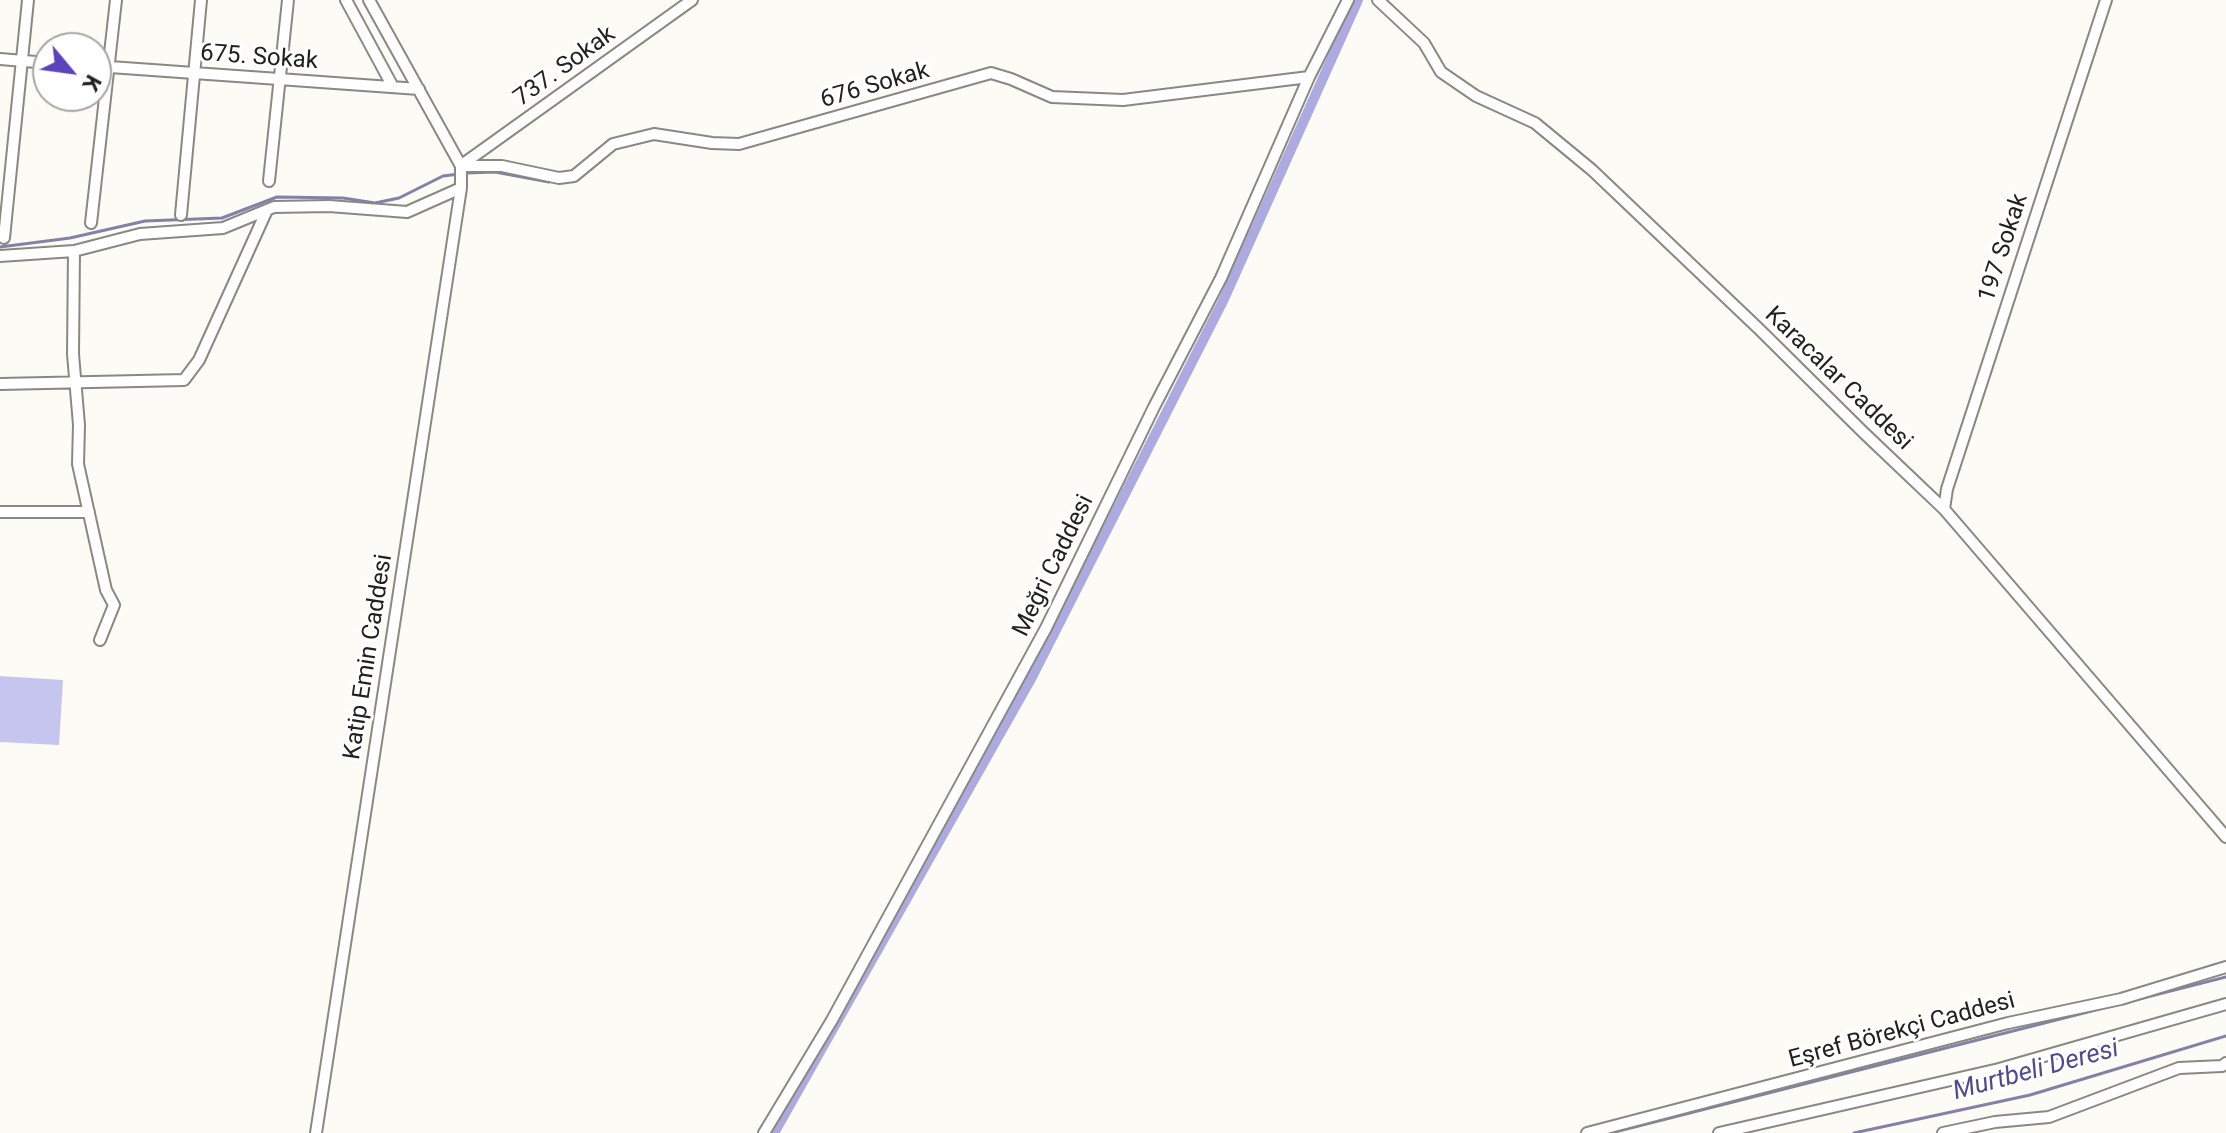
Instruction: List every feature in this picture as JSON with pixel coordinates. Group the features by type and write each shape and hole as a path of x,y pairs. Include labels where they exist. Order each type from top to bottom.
{"street":[{"path":"4,238 28,0"},
{"path":"112,34 116,0"},
{"path":"181,215 201,0"},
{"path":"269,181 288,0"},
{"path":"346,0 393,87"},
{"path":"0,256 74,251 140,234 223,228 274,207 329,206 407,212 461,175 419,89 369,0"},
{"name":"737. Sokak","path":"461,175 692,0"},
{"name":"Meğri Caddesi","path":"764,1133 832,1020 1046,628 1221,278 1309,77 1348,0"},
{"name":"Karacalar Caddesi","path":"1378,0 1424,43 1441,72 1476,96 1535,123 1592,170 1944,509 2226,837"},
{"name":"197 Sokak","path":"1944,509 1947,489 2106,0"},
{"path":"0,59 32,62"},
{"name":"675. Sokak","path":"112,67 419,89"},
{"name":"676 Sokak","path":"461,175 502,166 559,178 574,176 613,144 654,134 739,144 991,73 1052,97 1123,100 1309,77"},
{"path":"91,223 103,112"},
{"name":"Katip Emin Caddesi","path":"316,1133 461,175"},
{"path":"0,384 184,380 199,360 267,210"},
{"path":"74,251 74,384 79,425 78,464 106,590 114,605 100,640"},
{"path":"0,512 89,512"},
{"name":"Eşref Börekçi Caddesi","path":"1587,1133 2008,1023 2121,999 2226,967"},
{"path":"1719,1133 1999,1069 2226,1004"},
{"path":"1943,1133 1995,1122 2049,1117 2179,1068 2222,1066 2226,1063"}],"shaded area":[{"path":"0,676 63,680 59,745 0,742"}],"waterway":[{"path":"774,1133 1032,677 1224,299 1358,0"},
{"path":"0,247 70,238 145,221 222,218 277,197 343,198 375,203 399,198 443,176 467,173 495,172 549,182"},
{"path":"1611,1133 2226,977"},
{"name":"Murtbeli Deresi","path":"1854,1133 2030,1095 2226,1036"}]}
